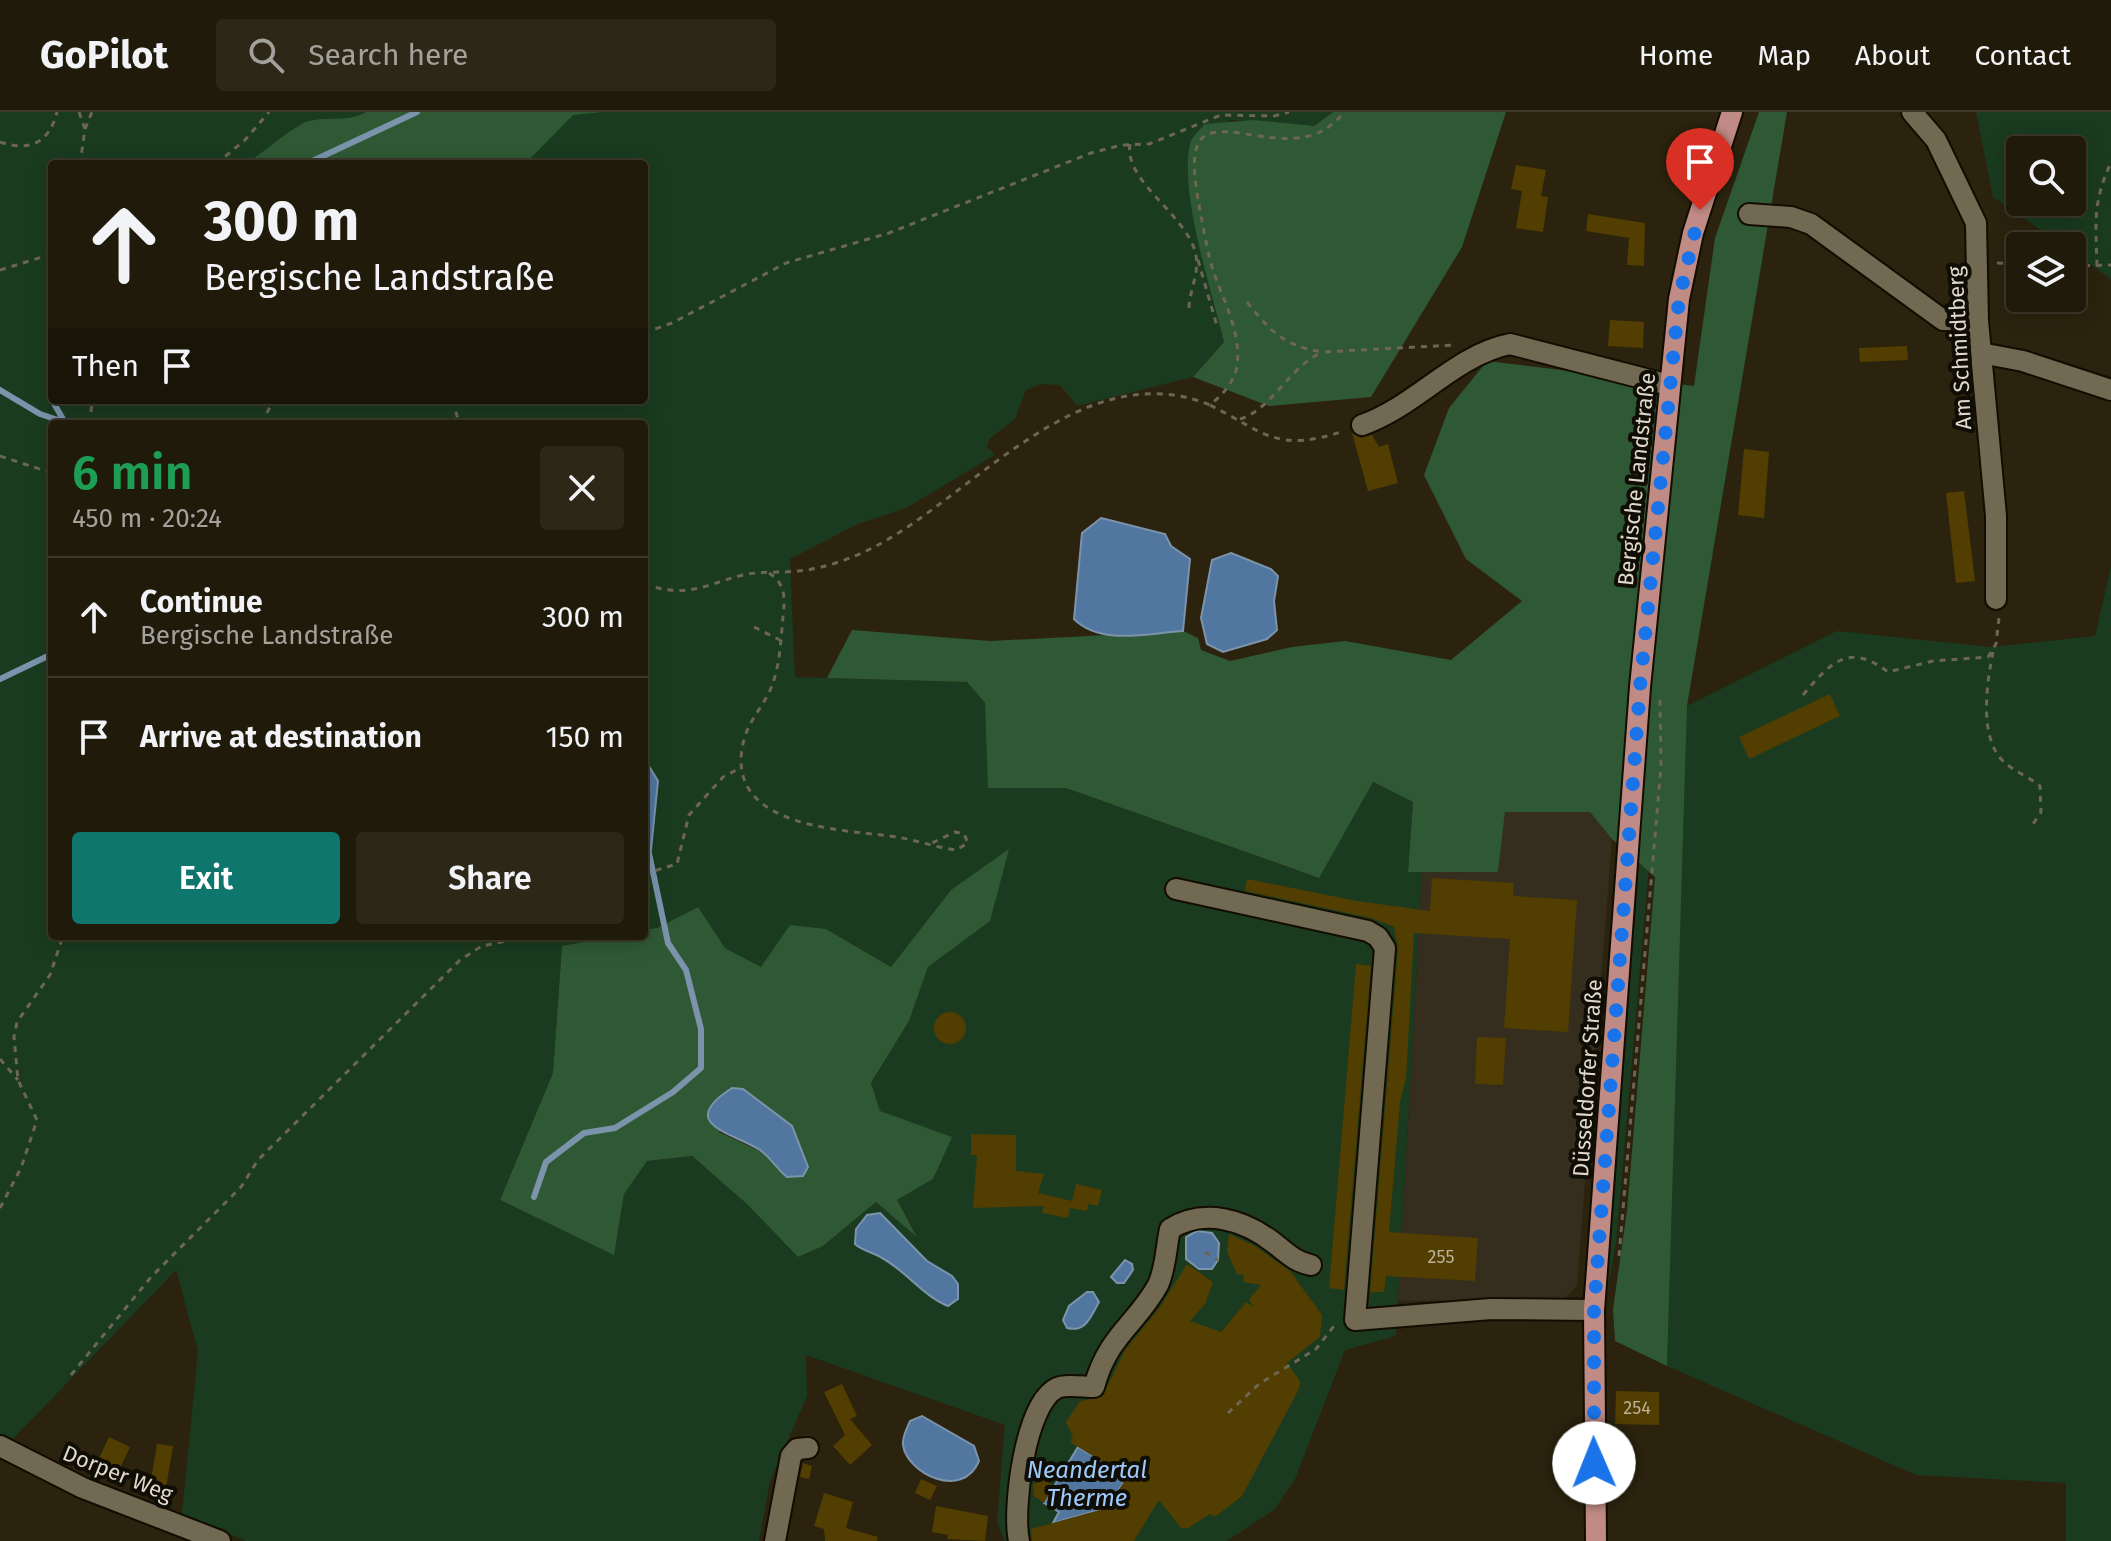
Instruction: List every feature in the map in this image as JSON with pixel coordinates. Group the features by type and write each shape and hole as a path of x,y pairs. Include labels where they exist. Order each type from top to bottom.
{"main road":[{"name":"Bergische Landstraße","path":"1647,619 1669,385 1684,265 1732,112"},
{"name":"Düsseldorfer Straße","path":"1596,1541 1594,1310 1647,619"}],"street":[{"name":"Am Schmidtberg","path":"1912,112 1936,140 1976,223 1978,321 1996,516 1996,599"},
{"path":"1749,214 1791,217 1811,224 1943,320 1978,321"},
{"path":"1362,425 1383,418 1484,351 1510,344 1669,385"},
{"path":"1981,353 2023,361 2111,390"},
{"path":"1176,889 1368,931 1378,937 1385,948 1355,1320 1491,1309 1594,1310"},
{"path":"1019,1541 1015,1499 1037,1412 1047,1396 1058,1387 1094,1387 1101,1361 1163,1273 1170,1229 1186,1219 1207,1216 1231,1221 1256,1231 1299,1263 1311,1265"},
{"name":"Dorper Weg","path":"0,1446 83,1488 220,1541"},
{"path":"775,1541 791,1456 797,1449 808,1448"}],"path":[{"path":"0,142 24,148 39,144 52,128 57,112"},
{"path":"79,112 85,129"},
{"path":"81,160 85,129 92,112"},
{"path":"220,160 269,112"},
{"path":"648,332 672,323 786,263 852,246 1091,153 1158,141 1221,115 1274,116 1289,112"},
{"path":"1243,126 1311,136 1327,129 1344,112"},
{"path":"1210,405 1230,385 1236,369 1236,349 1210,260 1195,161 1204,134 1216,127 1232,125"},
{"path":"1130,144 1128,156 1133,170 1168,205 1195,253 1217,326"},
{"path":"2097,266 2093,217 2102,182 2111,163"},
{"path":"1189,312 1197,278 1195,253"},
{"path":"0,270 48,255"},
{"path":"1978,259 2006,262"},
{"path":"2086,266 2111,265"},
{"path":"1247,302 1266,325 1294,347 1323,352 1462,345"},
{"path":"1237,419 1256,411 1307,359 1323,352"},
{"path":"648,585 662,590 696,591 741,576 811,569 877,546 1056,422 1105,401 1164,393 1210,405 1280,441 1313,440 1362,425"},
{"path":"0,456 48,473"},
{"path":"768,573 779,580 784,590 773,684 745,736 742,767 756,795 772,811 793,822 932,843 956,850 968,843 964,834 955,832 932,843"},
{"path":"1996,599 1998,633 1985,703 1987,717 2002,760 2040,786 2043,799 2041,812 2031,827"},
{"path":"754,627 780,640"},
{"path":"1803,695 1825,672 1849,656 1870,658 1888,672 1933,661 1973,660 1993,652"},
{"path":"1618,1263 1661,766 1660,689"},
{"path":"648,873 669,869 679,859 686,823 693,808 723,777 742,767"},
{"path":"18,1080 14,1054 17,1022 50,975 62,940"},
{"path":"71,1375 151,1277 241,1187 258,1160 326,1091 364,1060 385,1033 460,960 482,946 510,940"},
{"path":"0,1059 18,1080 37,1120 21,1168 0,1208"},
{"path":"1205,1252 1218,1260"},
{"path":"1228,1413 1259,1384 1316,1349 1339,1320"}],"shaded area":[{"path":"1505,812 1590,812 1612,839 1577,1285 1564,1299 1398,1301 1422,872 1498,872"}],"green space":[{"path":"0,112 1333,112 1314,126 1230,120 1188,173 1200,241 1224,342 1193,377 1077,406 1060,385 1041,384 1026,390 1015,419 989,439 987,447 995,455 906,508 858,524 790,559 795,677 967,682 985,703 989,788 1066,788 1318,878 1372,782 1413,802 1408,872 1422,872 1396,1336 1345,1350 1295,1479 1275,1509 1227,1541 1005,1541 997,1522 1005,1425 806,1355 807,1396 770,1482 759,1541 246,1541 182,1514 198,1351 176,1270 11,1441 0,1433"},
{"path":"366,112 602,112 573,115 529,160 251,160 303,123"},
{"path":"1333,112 1506,112 1462,247 1371,397 1269,406 1193,377 1224,342 1193,215 1189,189 1190,144 1205,124 1254,120 1314,126"},
{"path":"1759,112 1787,112 1687,706 1667,1366 1615,1341 1613,1309 1627,1211 1655,877 1612,839 1590,812 1505,812 1498,872 1408,872 1413,802 1373,782 1319,878 1066,788 988,788 985,703 967,682 827,678 852,630 990,641 1183,631 1198,638 1201,650 1230,661 1292,647 1345,641 1451,660 1522,601 1466,559 1424,475 1449,408 1487,361 1694,386 1715,238"},
{"path":"1976,112 2111,112 2111,279 2086,262 2086,232 2044,232 2021,216 2086,216 2086,136 2006,136 2006,206 1993,197"},
{"path":"2111,567 2111,1541 2066,1541 2066,1483 1916,1475 1667,1366 1687,706 1837,631 1991,647 2095,636"},
{"path":"1659,752 1616,1244 1607,1291 1647,757"},
{"path":"1009,849 990,921 928,967 909,1021 871,1083 880,1111 952,1137 933,1179 897,1200 917,1237 876,1202 823,1246 798,1257 748,1205 692,1156 647,1161 624,1194 614,1255 500,1200 553,1073 562,946 593,940 648,940 648,929 657,928 698,907 725,948 761,967 790,925 826,929 891,967 951,890","holes":["743,1089 792,1126 808,1167 778,1170 764,1153 719,1132"]}],"water":[{"path":"1101,518 1165,534 1171,546 1190,559 1183,631 1111,635 1098,633 1074,619 1082,533"},
{"path":"1231,553 1271,569 1278,576 1274,601 1277,630 1267,639 1223,652 1207,644 1201,618 1212,560"},
{"path":"648,765 658,781 651,850 648,848"},
{"path":"732,1088 743,1089 792,1126 808,1167 803,1176 787,1177 760,1150 714,1126 709,1119 709,1110"},
{"path":"880,1213 927,1261 952,1276 958,1284 958,1299 948,1306 939,1302 890,1263 855,1244 856,1229 867,1215"},
{"path":"1197,1231 1212,1233 1219,1243 1218,1260 1212,1269 1199,1269 1186,1259 1186,1237"},
{"path":"1125,1260 1132,1264 1133,1270 1124,1283 1117,1283 1111,1277"},
{"path":"1087,1292 1093,1292 1099,1302 1093,1313 1083,1326 1067,1328 1063,1320 1069,1306"},
{"path":"922,1416 974,1446 979,1461 971,1473 949,1481 924,1473 914,1465 907,1455 903,1439 910,1421"},
{"name":"Neandertal Therme","path":"1078,1447 1127,1477 1107,1508 1053,1523 1059,1512 1044,1503"}],"building":[{"path":"1516,165 1546,170 1541,196 1548,197 1543,232 1516,228 1522,191 1511,189"},
{"path":"1588,214 1645,223 1644,266 1627,265 1629,238 1586,231"},
{"path":"1610,320 1644,322 1643,348 1608,346"},
{"path":"1907,346 1908,360 1860,362 1859,348"},
{"path":"1352,433 1361,438 1372,435 1379,447 1388,444 1398,483 1368,491"},
{"path":"1744,449 1769,452 1764,518 1738,515"},
{"path":"1964,491 1975,581 1956,583 1946,493"},
{"path":"1830,694 1840,716 1749,759 1739,737"},
{"path":"1432,878 1514,883 1513,896 1577,900 1568,1032 1504,1028 1510,939 1414,933 1406,1078 1400,1102 1389,1232 1478,1238 1475,1281 1386,1276 1384,1292 1370,1292 1398,949 1394,927 1371,918 1245,891 1247,879 1357,901 1430,911"},
{"path":"1356,964 1371,966 1344,1290 1329,1288"},
{"path":"950,1012 961,1017 966,1028 961,1039 950,1044 939,1039 934,1028 939,1017"},
{"path":"1477,1037 1506,1038 1503,1085 1475,1084"},
{"path":"971,1134 1016,1135 1016,1171 1044,1174 1038,1193 1072,1201 1076,1184 1102,1190 1098,1206 1088,1204 1087,1211 1070,1208 1068,1218 1042,1213 1044,1206 973,1208 977,1155 971,1155"},
{"path":"1229,1234 1255,1246 1290,1271 1322,1315 1320,1337 1287,1363 1300,1381 1299,1389 1242,1496 1215,1517 1210,1514 1188,1528 1181,1528 1159,1500 1134,1541 1032,1541 1031,1529 1107,1508 1127,1477 1070,1442 1073,1437 1066,1422 1080,1401 1102,1397 1125,1350 1160,1307 1187,1264 1213,1282 1205,1304 1190,1321 1221,1332 1246,1302 1253,1307 1249,1299 1261,1285 1243,1282 1244,1275 1237,1274 1227,1252"},
{"path":"842,1384 857,1416 850,1419 872,1445 850,1465 833,1446 845,1435 824,1392"},
{"path":"1616,1391 1659,1392 1659,1425 1615,1424"},
{"path":"109,1437 130,1447 113,1483 92,1473"},
{"path":"157,1444 173,1446 166,1488 150,1486"},
{"path":"803,1463 812,1466 809,1479 800,1477"},
{"path":"921,1479 937,1486 930,1500 915,1493"},
{"path":"1044,1480 1054,1486 1044,1503 1034,1496 1033,1484"},
{"path":"824,1493 853,1502 846,1528 878,1537 877,1541 825,1541 824,1529 814,1526"},
{"path":"936,1506 988,1516 985,1541 947,1539 948,1535 932,1532"}],"waterway":[{"path":"315,160 417,112"},
{"path":"0,390 40,414 58,420"},
{"path":"54,404 63,420"},
{"path":"0,679 48,656"},
{"path":"534,1197 546,1162 584,1133 615,1128 673,1092 701,1068 701,1029 686,970 668,943 648,848"}],"route":[{"path":"1594,1463 1594,1310 1640,687 1679,299 1684,265 1700,210"}]}
